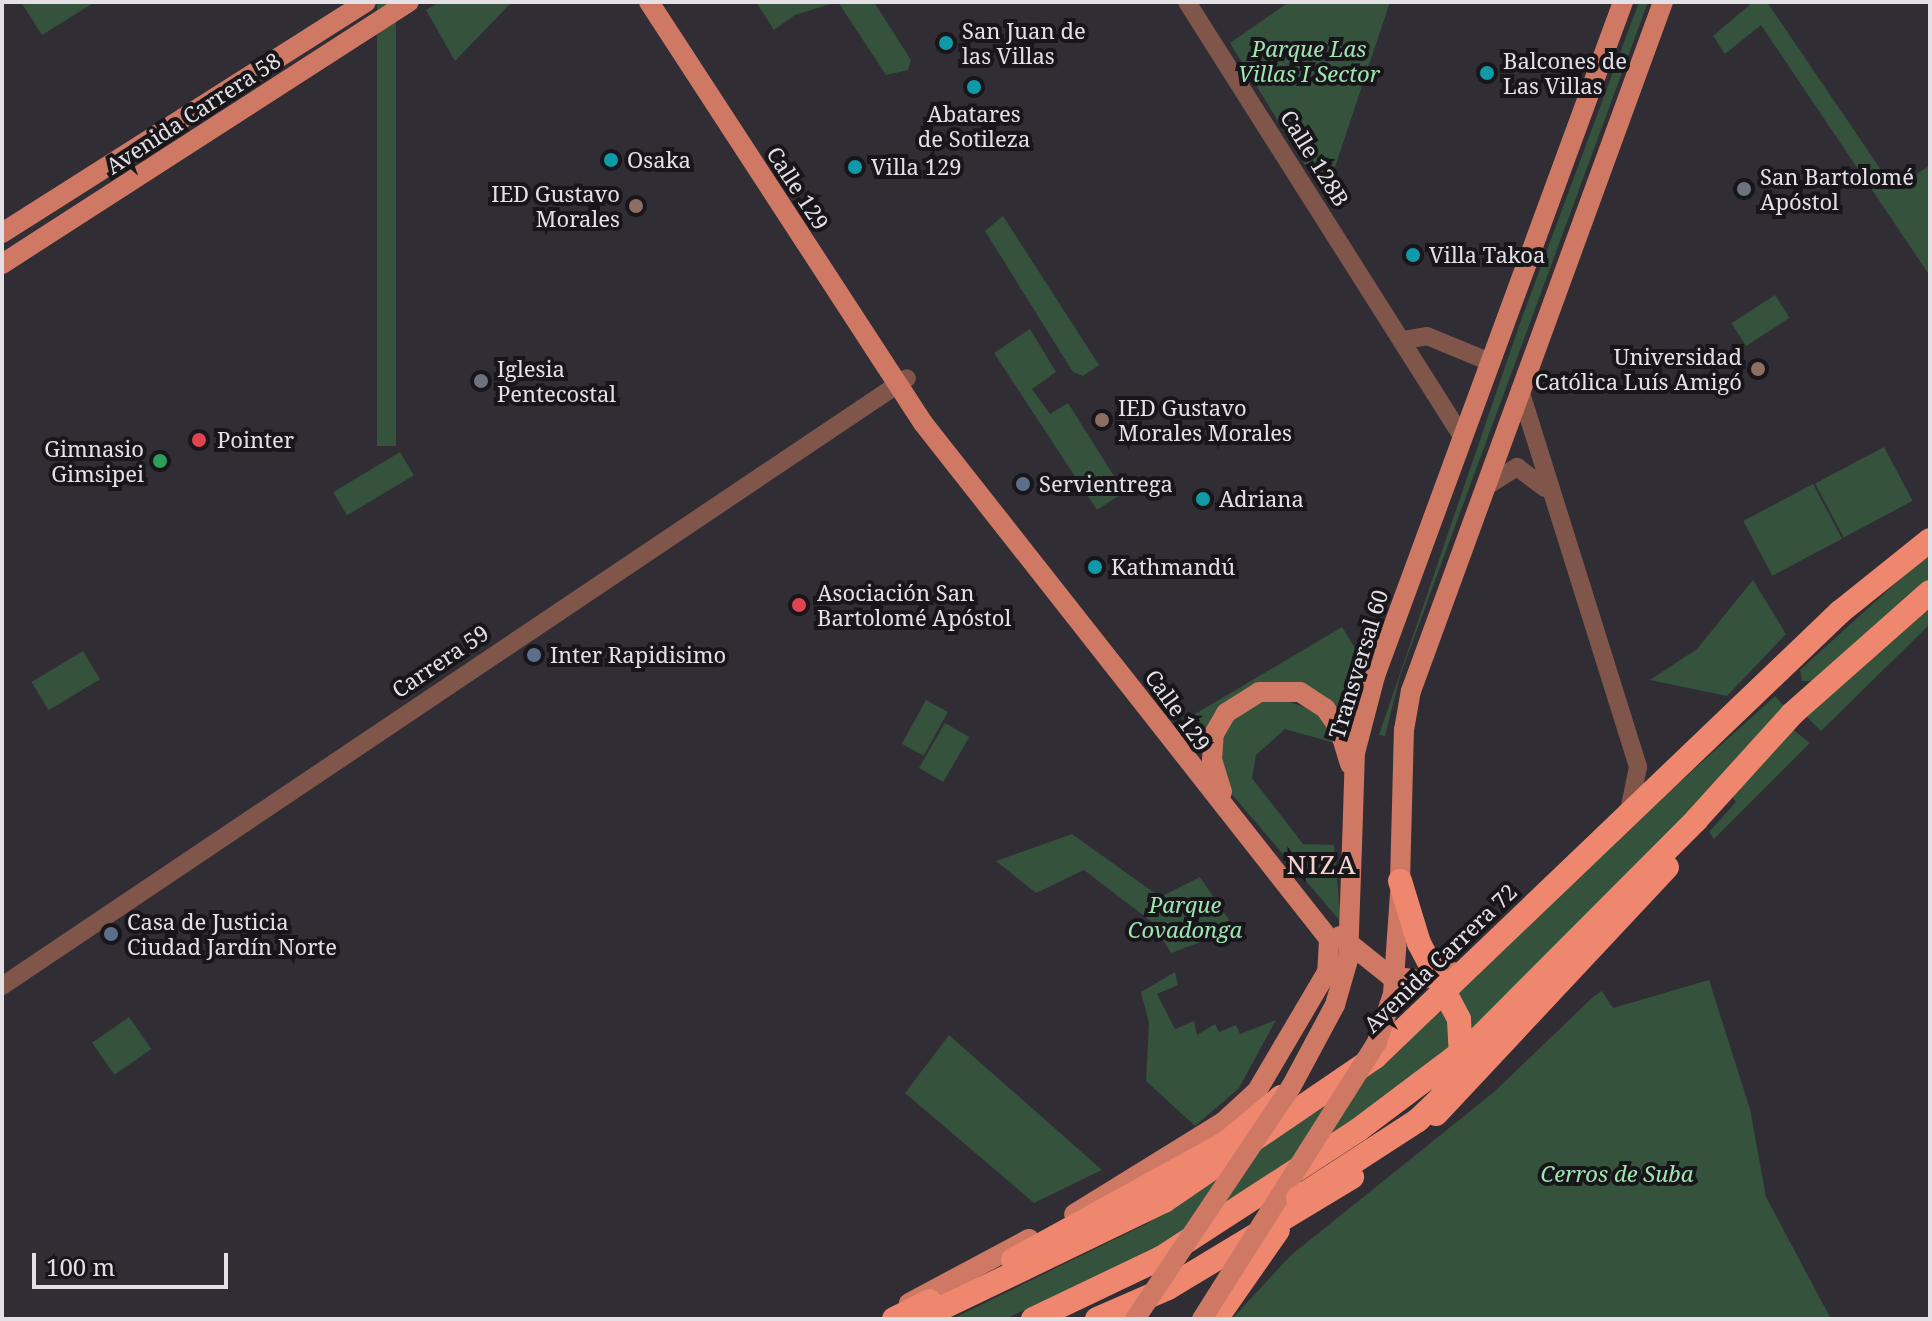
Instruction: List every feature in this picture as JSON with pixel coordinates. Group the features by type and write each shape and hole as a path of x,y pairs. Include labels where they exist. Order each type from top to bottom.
{"highway":[{"name":"Avenida Carrera 72","path":"919,1319 1093,1239 1224,1163 1375,1057 1795,654 1930,540"},
{"path":"1033,1319 1161,1258 1426,1081 1506,1014 1823,685 1930,592"},
{"path":"1795,654 1789,674 1797,687 1811,691 1823,685"},
{"path":"1097,1319 1190,1275 1416,1132 1641,898 1696,820"},
{"path":"1216,1319 1295,1207 1418,1120 1441,1098 1461,1058 1459,1019 1419,943 1400,881"},
{"path":"894,1319 1018,1257 1226,1143 1291,1087"}],"main road":[{"name":"Avenida Carrera 58","path":"2,233 366,2"},
{"name":"Avenida Carrera 58","path":"2,264 409,2"},
{"name":"Calle 129","path":"649,2 902,381 1208,792 1321,923 1330,959 1315,995 1257,1091 1223,1122 1073,1214 883,1319"},
{"name":"Calle 129","path":"664,2 902,381 1222,792 1374,969"},
{"name":"Transversal 60","path":"1135,1319 1291,1087 1342,984 1352,846 1353,774 1375,676 1623,2"},
{"path":"1202,1319 1377,1042 1393,994 1402,853 1406,712 1483,489 1663,2"},
{"path":"1222,792 1212,760 1214,734 1239,702 1276,689 1300,692 1325,708 1339,728 1353,774"},
{"path":"1315,995 1342,967 1374,969 1420,980 1480,958"}],"street":[{"name":"Calle 128B","path":"1187,2 1463,438"},
{"path":"1403,340 1427,336 1490,362"},
{"name":"Carrera 59","path":"2,986 902,381"},
{"path":"1520,390 1545,489 1638,767 1629,813"},
{"path":"1483,489 1517,467 1545,489"},
{"path":"1638,767 1653,777 1666,776"}],"green space":[{"path":"21,2 95,2 42,35"},
{"path":"377,2 396,2 396,446 377,446"},
{"path":"440,2 512,2 455,61 426,10"},
{"path":"756,2 837,2 795,15 774,30"},
{"path":"838,2 874,2 911,60 908,70 886,75"},
{"name":"Parque Las Villas I Sector","path":"1289,2 1390,2 1325,197 1230,43"},
{"path":"1639,2 1648,2 1400,676 1385,736 1379,735 1520,323"},
{"path":"1753,2 1767,2 1894,189 1930,165 1930,276 1761,25 1725,54 1713,36"},
{"path":"1003,216 1099,365 1083,376 1073,372 985,231"},
{"path":"1775,295 1790,318 1746,346 1731,323"},
{"path":"1030,329 1056,372 1032,389 1050,414 1068,403 1124,492 1097,510 994,353"},
{"path":"1884,447 1913,501 1844,537 1815,484"},
{"path":"400,452 414,475 347,515 333,492"},
{"path":"1813,484 1842,539 1772,576 1743,521"},
{"path":"1930,552 1930,582 1812,681 1802,681 1800,670"},
{"path":"1753,580 1786,634 1727,696 1650,680 1697,649"},
{"path":"1930,601 1930,624 1821,731 1804,714"},
{"path":"1342,627 1358,653 1342,714 1295,683 1211,727 1203,745 1185,720"},
{"path":"83,651 100,679 49,710 32,682"},
{"path":"1272,696 1319,712 1338,744 1285,729 1256,755 1252,778 1303,844 1334,845 1341,922 1229,791 1219,762 1220,733 1231,715"},
{"path":"1775,696 1784,706 1629,877 1435,1064 1159,1250 1005,1319 952,1319 1148,1223 1382,1066 1583,870"},
{"path":"926,700 948,712 924,756 902,744"},
{"path":"945,723 969,737 943,782 919,768"},
{"path":"1792,729 1810,743 1714,839 1709,832 1736,802 1730,794"},
{"name":"Parque Covadonga","path":"1072,834 1160,897 1200,877 1235,929 1171,953 1152,922 1084,870 1036,893 996,861"},
{"path":"1175,972 1178,985 1157,994 1175,1029 1194,1021 1197,1035 1215,1024 1219,1032 1236,1025 1240,1034 1276,1020 1239,1088 1195,1126 1146,1081 1149,1023 1141,992"},
{"name":"Cerros de Suba","path":"1709,980 1750,1109 1766,1197 1831,1319 1232,1319 1290,1256 1494,1092 1594,996 1602,991 1613,1008"},
{"path":"129,1017 151,1049 115,1075 92,1043"},
{"path":"949,1035 1102,1170 1034,1203 905,1093"}],"place":[{"name":"San Juan de las Villas","path":"946,43"},
{"name":"Balcones de Las Villas","path":"1487,73"},
{"name":"Abatares de Sotileza","path":"974,87"},
{"name":"Osaka","path":"611,160"},
{"name":"Villa 129","path":"855,167"},
{"name":"San Bartolomé Apóstol","path":"1744,189"},
{"name":"IED Gustavo Morales","path":"636,206"},
{"name":"Villa Takoa","path":"1413,255"},
{"name":"Universidad Católica Luís Amigó","path":"1758,369"},
{"name":"Iglesia Pentecostal","path":"481,381"},
{"name":"IED Gustavo Morales Morales","path":"1102,420"},
{"name":"Pointer","path":"199,440"},
{"name":"Gimnasio Gimsipei","path":"160,461"},
{"name":"Servientrega","path":"1023,484"},
{"name":"Adriana","path":"1203,499"},
{"name":"Kathmandú","path":"1095,567"},
{"name":"Asociación San Bartolomé Apóstol","path":"799,605"},
{"name":"Inter Rapidisimo","path":"534,655"},
{"name":"Casa de Justicia Ciudad Jardín Norte","path":"111,934"}],"district":[{"name":"NIZA","path":"1322,865"}]}
